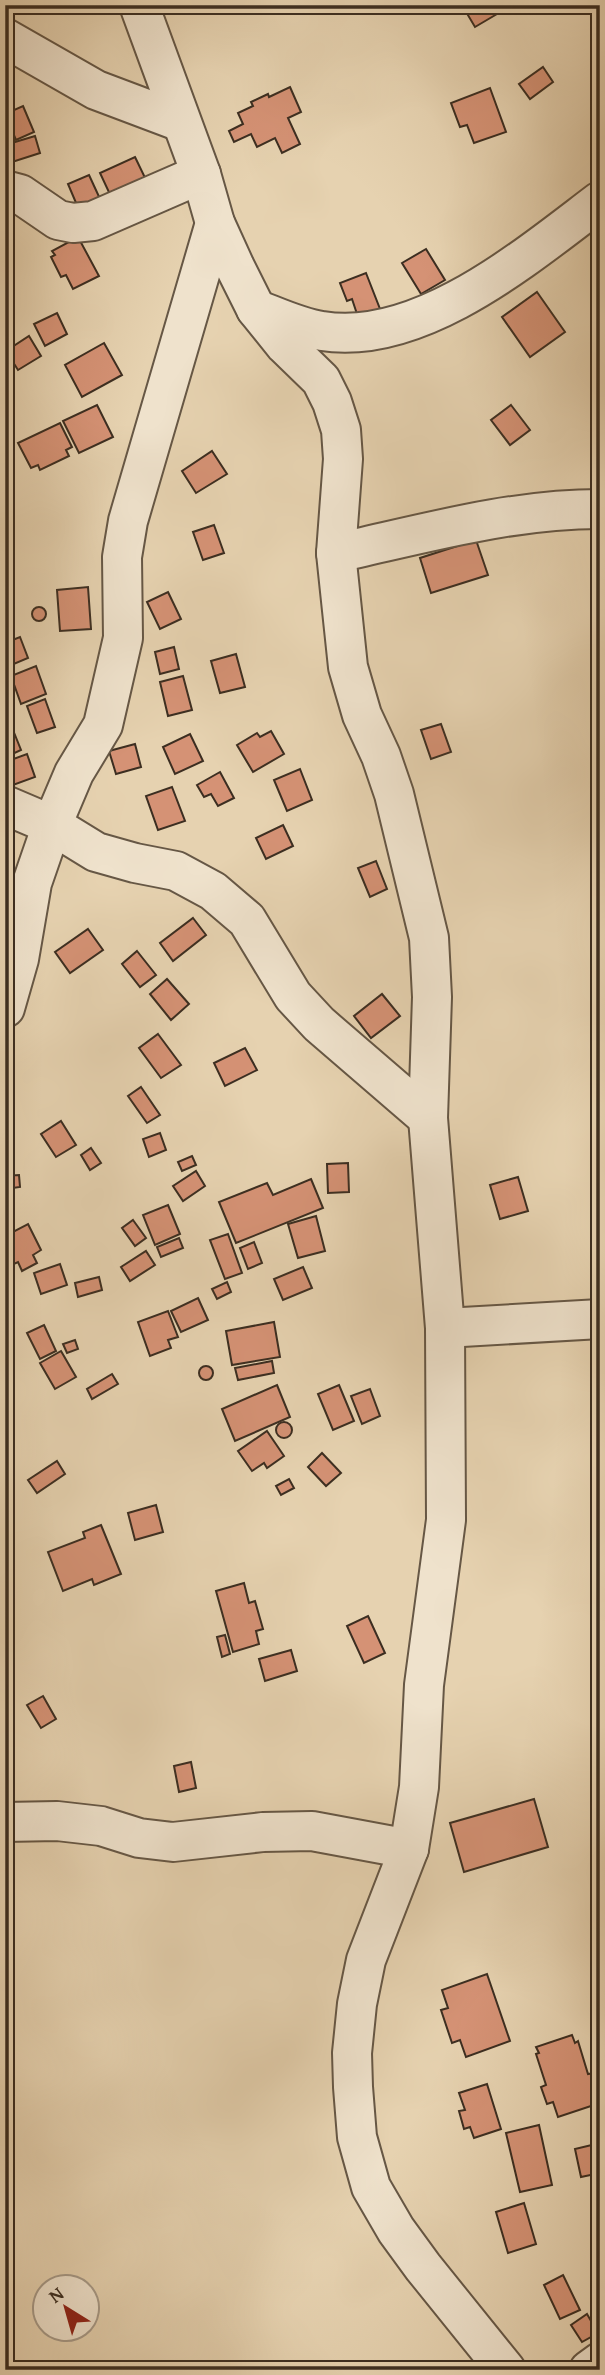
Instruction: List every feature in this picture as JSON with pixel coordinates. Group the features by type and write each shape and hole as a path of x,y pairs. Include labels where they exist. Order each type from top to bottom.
{"street":[{"path":"139,5 201,174 215,223 234,267 256,309 285,345 321,380 341,430 343,458 336,554 348,667 362,715 381,756 394,794 429,938 432,996 428,1118 445,1328 446,1520 424,1685 419,1787 408,1849 366,1960 357,2004 352,2053 357,2137 371,2187 396,2230 423,2267 506,2370"},
{"path":"5,38 96,90 181,122"},
{"path":"5,190 20,194 58,220 74,223 93,221 201,174"},
{"path":"256,309 322,331 371,332 428,314 483,286 528,256 600,201"},
{"path":"5,1008 19,959 32,883 52,825 74,773 103,725 123,638 122,557 128,521 215,223"},
{"path":"336,554 506,515 559,509 600,509"},
{"path":"5,805 52,825 96,852 176,871 213,891 247,920 293,996 319,1024 428,1118"},
{"path":"445,1328 600,1319"},
{"path":"5,1822 57,1821 101,1826 139,1838 173,1842 262,1832 312,1831 408,1849"},
{"path":"589,2370 600,2362"}],"building":[{"path":"462,5 491,5 497,14 475,27"},
{"path":"543,67 553,82 530,99 519,84"},
{"path":"290,87 301,112 288,118 300,144 282,153 275,138 257,147 251,134 234,142 229,131 243,124 238,113 253,106 251,102"},
{"path":"490,88 506,132 474,143 467,125 460,127 451,103"},
{"path":"23,106 34,132 16,140 5,114"},
{"path":"35,136 40,153 9,163 5,145"},
{"path":"135,157 149,186 114,203 100,173"},
{"path":"89,175 101,201 79,210 68,184"},
{"path":"78,237 99,276 73,289 66,275 61,277 51,257 55,255 52,251"},
{"path":"426,249 445,280 421,294 402,263"},
{"path":"366,273 380,309 358,317 352,299 347,301 340,283"},
{"path":"537,292 565,332 530,357 502,317"},
{"path":"57,313 67,334 45,346 34,324"},
{"path":"29,336 41,356 18,370 6,351"},
{"path":"104,343 122,375 82,397 65,365"},
{"path":"97,405 113,437 79,453 63,421"},
{"path":"511,405 530,430 510,445 491,420"},
{"path":"60,423 72,447 66,450 69,456 40,470 38,465 31,468 18,443"},
{"path":"212,451 227,474 196,493 182,471"},
{"path":"214,525 224,553 203,560 193,532"},
{"path":"476,540 488,575 431,593 420,558"},
{"path":"88,587 91,629 60,631 57,590"},
{"path":"168,592 181,619 160,629 147,602"},
{"path":"39,607 44,609 44,619 39,621 34,619 32,614 34,609"},
{"path":"20,637 28,658 9,666 5,658 5,643"},
{"path":"174,647 179,669 160,674 155,652"},
{"path":"236,654 245,687 220,693 211,661"},
{"path":"36,666 46,694 21,704 11,676"},
{"path":"183,676 192,710 168,716 160,682"},
{"path":"45,699 55,727 37,733 27,706"},
{"path":"441,724 451,752 431,759 421,730"},
{"path":"13,730 21,750 6,757 5,733"},
{"path":"271,731 284,754 253,772 237,745 257,733 260,737"},
{"path":"190,734 203,761 175,774 163,747"},
{"path":"135,744 141,767 116,774 109,751"},
{"path":"27,754 35,777 13,785 5,762"},
{"path":"300,769 312,800 287,811 274,780"},
{"path":"220,772 234,798 218,806 211,794 204,797 197,785"},
{"path":"172,787 185,821 158,830 146,796"},
{"path":"283,825 293,846 266,859 256,838"},
{"path":"376,861 387,889 370,897 358,868"},
{"path":"193,918 206,935 173,961 160,943"},
{"path":"88,929 103,950 70,973 55,952"},
{"path":"137,951 156,975 140,987 122,964"},
{"path":"167,979 189,1004 171,1020 150,994"},
{"path":"382,994 400,1016 371,1038 354,1016"},
{"path":"158,1034 181,1065 161,1078 139,1048"},
{"path":"245,1048 257,1070 225,1086 214,1063"},
{"path":"141,1087 160,1115 147,1123 128,1096"},
{"path":"61,1121 76,1145 56,1157 41,1134"},
{"path":"160,1133 166,1150 149,1157 143,1139"},
{"path":"91,1148 101,1163 90,1170 81,1155"},
{"path":"192,1156 196,1165 182,1171 178,1162"},
{"path":"348,1163 349,1192 328,1193 327,1164"},
{"path":"196,1171 205,1186 183,1201 173,1186"},
{"path":"19,1175 20,1187 5,1189 5,1176"},
{"path":"518,1177 528,1211 500,1219 490,1185"},
{"path":"311,1179 323,1208 236,1243 219,1202 267,1183 273,1195"},
{"path":"168,1205 180,1234 155,1245 143,1215"},
{"path":"316,1216 325,1251 298,1258 288,1224"},
{"path":"133,1220 146,1238 135,1246 122,1228"},
{"path":"28,1224 41,1250 33,1255 37,1263 22,1271 18,1262 5,1268 5,1236"},
{"path":"228,1234 242,1273 225,1279 210,1240"},
{"path":"179,1238 183,1248 161,1257 157,1247"},
{"path":"254,1242 262,1263 248,1269 240,1248"},
{"path":"146,1251 155,1265 130,1281 121,1267"},
{"path":"60,1264 67,1285 41,1294 34,1273"},
{"path":"303,1267 312,1288 283,1300 274,1279"},
{"path":"99,1277 102,1290 78,1297 75,1283"},
{"path":"227,1282 231,1292 217,1299 212,1289"},
{"path":"198,1298 208,1320 181,1332 171,1311"},
{"path":"168,1311 178,1337 168,1340 171,1348 150,1356 138,1322"},
{"path":"274,1322 280,1357 232,1365 226,1331"},
{"path":"44,1325 56,1351 40,1359 27,1333"},
{"path":"75,1340 78,1349 67,1353 63,1344"},
{"path":"61,1351 76,1377 55,1389 40,1363"},
{"path":"272,1361 274,1373 238,1380 235,1368"},
{"path":"206,1366 211,1368 211,1378 206,1380 201,1378 199,1373 201,1368"},
{"path":"112,1374 118,1384 92,1399 87,1389"},
{"path":"277,1385 290,1417 235,1441 222,1409"},
{"path":"339,1385 354,1421 333,1430 318,1394"},
{"path":"370,1389 380,1416 362,1424 351,1396"},
{"path":"284,1422 290,1424 290,1436 284,1438 278,1436 276,1430 278,1424"},
{"path":"267,1431 284,1456 267,1468 264,1463 252,1471 238,1451"},
{"path":"322,1453 341,1473 326,1486 308,1467"},
{"path":"57,1461 65,1474 37,1493 28,1480"},
{"path":"289,1479 294,1488 281,1495 276,1486"},
{"path":"156,1505 163,1532 135,1540 128,1513"},
{"path":"101,1525 121,1574 94,1585 92,1579 63,1591 48,1552 85,1538 83,1532"},
{"path":"244,1583 249,1603 255,1601 263,1629 256,1631 259,1644 233,1652 216,1591"},
{"path":"368,1616 385,1653 364,1663 347,1626"},
{"path":"225,1635 230,1654 222,1657 217,1637"},
{"path":"291,1650 297,1671 265,1681 259,1659"},
{"path":"43,1696 56,1719 41,1728 27,1705"},
{"path":"191,1762 196,1788 179,1792 174,1766"},
{"path":"534,1799 548,1847 464,1872 450,1823"},
{"path":"487,1974 510,2041 466,2057 460,2040 452,2043 441,2010 448,2008 442,1990"},
{"path":"572,2035 575,2043 578,2041 588,2074 594,2073 600,2090 600,2103 558,2117 553,2102 547,2104 541,2087 546,2085 536,2047"},
{"path":"487,2084 501,2129 474,2138 470,2127 464,2129 459,2111 465,2110 459,2093"},
{"path":"539,2125 552,2185 520,2192 506,2133"},
{"path":"600,2143 600,2173 581,2177 575,2149"},
{"path":"524,2203 536,2244 508,2253 496,2212"},
{"path":"563,2275 580,2310 560,2319 544,2285"},
{"path":"587,2314 598,2333 582,2342 571,2325"}]}
